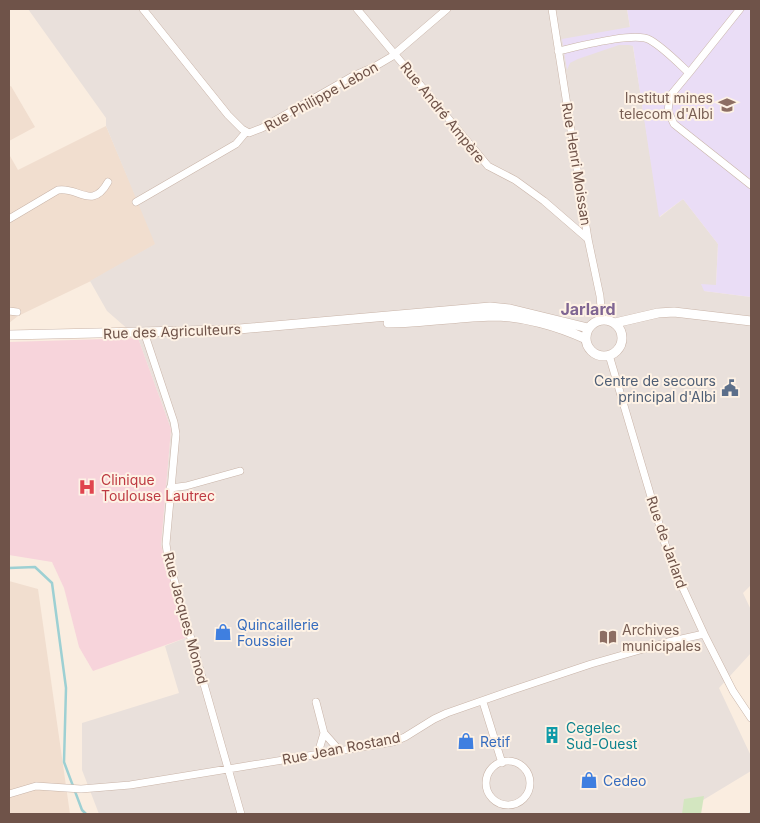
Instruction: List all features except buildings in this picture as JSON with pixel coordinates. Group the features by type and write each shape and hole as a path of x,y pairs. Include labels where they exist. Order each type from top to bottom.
{"street":[{"name":"Rue Philippe Lebon","path":"143,9 228,115 246,132 253,132 262,128 353,76 374,67 395,54 447,9"},
{"name":"Rue André Ampère","path":"357,9 488,166 515,180 544,201 588,239"},
{"name":"Rue Henri Moissan","path":"552,9 588,239 601,301 602,320"},
{"path":"740,9 670,96 668,111 674,124 751,185"},
{"path":"558,51 625,38 641,37 650,40 689,72"},
{"path":"136,202 236,144 246,132"},
{"path":"9,219 58,190 65,190 83,197 92,197 102,191 108,182"},
{"name":"Rue des Agriculteurs","path":"9,335 228,330 490,307 510,309 588,328"},
{"path":"9,311 17,312"},
{"path":"586,339 588,328 597,321 609,320 616,323 658,313 674,312 751,321"},
{"name":"Rue des Agriculteurs","path":"336,322 355,324 492,316 510,318 573,333 586,339 591,350 602,356 609,355"},
{"path":"609,355 616,351 621,344 622,335 634,319"},
{"path":"616,323 622,335"},
{"name":"Rue Jacques Monod","path":"144,332 174,422 176,434 166,544 168,558 241,814"},
{"name":"Rue de Jarlard","path":"609,355 665,544 676,573 733,691 751,718"},
{"path":"170,488 186,486 240,470"},
{"name":"Rue Jean Rostand","path":"9,794 36,786 81,789 130,785 393,742 447,714 513,690 591,664 668,642 704,634"},
{"path":"316,702 324,733 339,750"},
{"path":"483,702 502,762"},
{"path":"318,754 324,733"},
{"path":"502,762 518,764 525,770 529,778 528,792 522,800 514,804 505,805 496,802 486,788 486,779 490,771 502,762"}],"shaded area":[{"path":"28,9 627,9 660,217 683,199 718,244 716,285 704,291 751,297 751,585 743,593 751,610 751,653 719,688 751,756 751,771 680,814 99,814 82,770 82,723 179,693 165,646 188,637 161,545 171,429 138,338 107,311 90,281 155,244 106,126 106,118"},
{"path":"627,9 751,9 751,297 704,291 701,284 716,285 718,244 683,199 659,217 633,46 619,45 578,59 570,63 567,70 562,39 630,27"},
{"path":"11,86 35,127 9,141 9,87"},
{"path":"106,126 156,244 91,281 18,316 9,323 9,157 18,170"},
{"name":"Clinique Toulouse Lautrec","path":"138,338 171,429 161,545 188,637 93,671 79,647 64,588 52,562 9,555 9,342"},
{"path":"9,581 38,589 70,814 9,814"}],"green space":[{"path":"704,796 701,814 682,814 684,799"}],"waterway":[{"path":"9,568 35,567 52,583 66,688 64,762 82,810 86,814"}],"place":[{"name":"Institut mines telecom d'Albi","path":"727,105"},
{"name":"Centre de secours principal d'Albi","path":"730,388"},
{"name":"Clinique Toulouse Lautrec","path":"87,487"},
{"name":"Quincaillerie Foussier","path":"223,632"},
{"name":"Archives municipales","path":"608,637"},
{"name":"Cegelec Sud-Ouest","path":"552,735"},
{"name":"Retif","path":"466,741"},
{"name":"Cedeo","path":"589,780"}],"district":[{"name":"Jarlard","path":"588,309"}]}
